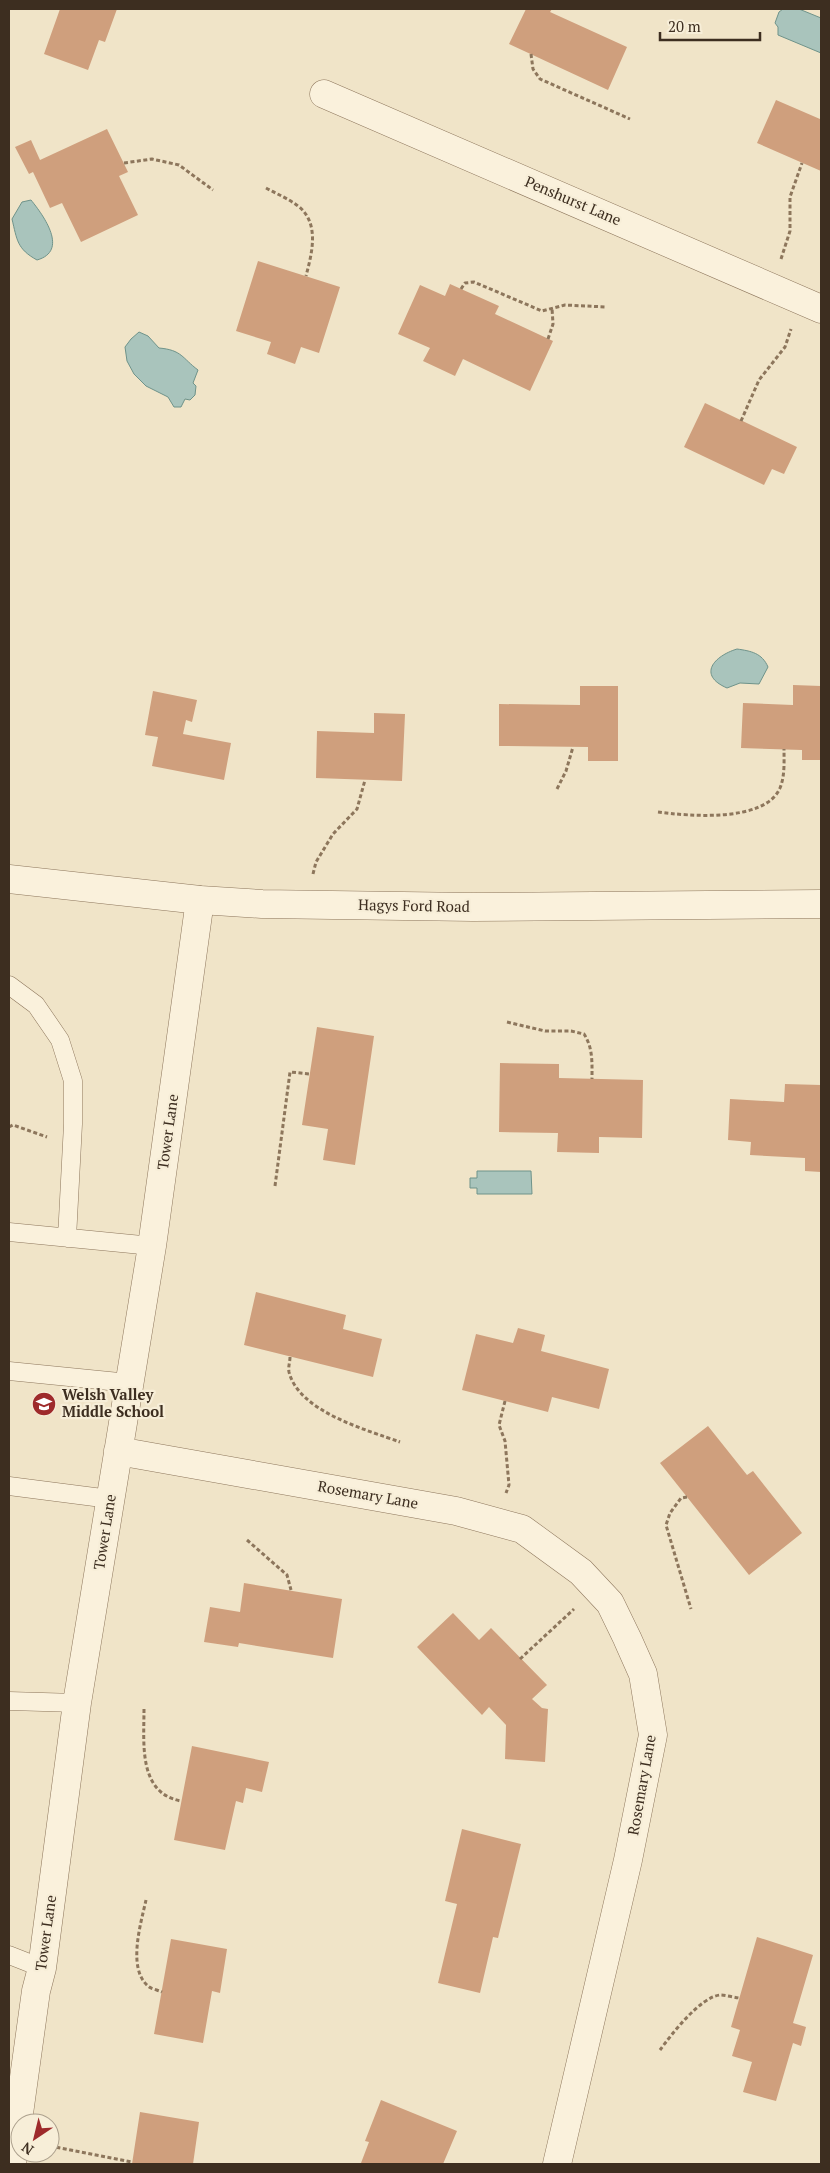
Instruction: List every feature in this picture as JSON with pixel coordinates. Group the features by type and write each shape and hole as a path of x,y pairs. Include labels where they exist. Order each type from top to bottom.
{"street":[{"name":"Penshurst Lane","path":"324,94 812,305"},
{"name":"Hagys Ford Road","path":"9,879 200,900 306,904 473,908 821,904"},
{"name":"Tower Lane","path":"12,2164 36,1991 42,1968 77,1703 152,1246 200,900"},
{"name":"Rosemary Lane","path":"118,1451 456,1511 522,1529 581,1572 610,1604 628,1638 643,1674 653,1736 628,1860 557,2164"}],"lane":[{"path":"9,985 36,1005 60,1040 73,1081 72,1150 67,1238"},
{"path":"9,1232 152,1246"},
{"path":"9,1371 129,1384"},
{"path":"9,1486 110,1499"},
{"path":"9,1701 77,1703"},
{"path":"9,1955 42,1968"}],"path":[{"path":"532,54 533,70 540,79 630,119"},
{"path":"124,163 152,159 179,165 213,190"},
{"path":"771,287 790,231 790,197 802,163"},
{"path":"266,188 297,205 307,215 313,235 311,258 306,276"},
{"path":"461,289 465,283 474,282 542,311 565,305 606,307"},
{"path":"741,421 759,380 785,347 812,305"},
{"path":"548,339 553,324 552,308"},
{"path":"557,789 566,771 572,747"},
{"path":"658,812 691,817 736,814 767,802 780,789 784,750"},
{"path":"306,904 316,862 333,834 357,809 365,780"},
{"path":"507,1022 545,1031 571,1031 584,1034 589,1042 592,1055 592,1078"},
{"path":"275,1186 290,1072 310,1074"},
{"path":"9,1126 13,1125 43,1135 72,1150"},
{"path":"290,1357 289,1371 293,1383 308,1399 340,1421 400,1442"},
{"path":"497,1522 509,1485 505,1441 498,1426 504,1400"},
{"path":"688,1497 682,1498 670,1513 666,1525 691,1609"},
{"path":"247,1540 287,1574 291,1590"},
{"path":"520,1659 596,1589"},
{"path":"144,1709 144,1744 149,1775 157,1790 168,1799 181,1801"},
{"path":"146,1900 137,1938 137,1971 148,1986 162,1992"},
{"path":"660,2050 678,2027 701,2005 718,1995 739,1998"},
{"path":"60,2148 132,2162"}],"water":[{"path":"783,9 799,9 821,18 821,53 778,35 778,27 775,23 779,12"},
{"path":"31,200 47,224 53,241 51,249 46,255 37,260 22,248 15,233 12,219 22,202"},
{"path":"139,332 148,336 159,348 181,355 198,370 193,383 196,386 195,395 190,400 185,399 181,407 174,407 168,397 146,386 134,374 127,361 125,347"},
{"path":"737,649 756,654 766,662 768,667 759,684 740,683 727,688 718,683 713,677 711,672 712,666 716,661"},
{"path":"477,1171 531,1171 532,1194 477,1194 477,1188 470,1188 470,1178 477,1178"}],"building":[{"path":"60,9 117,9 105,42 99,40 88,70 44,54"},
{"path":"526,9 552,9 550,12 627,47 608,90 509,44"},
{"path":"776,100 820,119 821,115 821,171 757,143"},
{"path":"107,129 128,172 119,176 138,215 81,242 62,203 50,208 33,172 29,174 15,147 31,140 40,160"},
{"path":"258,261 340,287 319,353 301,347 295,364 267,354 271,342 236,331"},
{"path":"450,284 499,306 495,314 553,341 530,391 463,359 455,376 423,361 430,348 398,334 420,285 445,296"},
{"path":"705,403 797,447 784,474 772,469 764,485 684,447"},
{"path":"793,685 821,686 821,760 802,760 802,750 741,748 743,703 793,705"},
{"path":"580,686 618,686 618,761 588,761 588,747 499,746 499,704 580,705"},
{"path":"153,691 197,700 192,722 186,720 183,734 231,743 224,780 152,766 158,737 145,735"},
{"path":"374,713 405,714 402,781 316,778 317,731 374,733"},
{"path":"317,1027 374,1036 355,1165 323,1160 328,1129 302,1125"},
{"path":"500,1063 559,1064 559,1078 643,1080 642,1138 599,1137 599,1153 557,1152 558,1133 499,1132"},
{"path":"785,1084 821,1085 821,1172 805,1171 805,1158 750,1155 751,1142 728,1140 730,1099 784,1102"},
{"path":"256,1292 346,1315 343,1329 382,1339 373,1377 244,1345"},
{"path":"518,1328 545,1335 541,1351 609,1369 599,1409 552,1397 548,1412 462,1390 476,1334 513,1343"},
{"path":"708,1426 747,1475 753,1471 802,1533 749,1575 660,1463"},
{"path":"244,1583 342,1599 333,1658 239,1643 238,1647 204,1642 210,1607 240,1612"},
{"path":"453,1613 479,1640 491,1628 547,1685 532,1699 542,1708 548,1709 545,1762 505,1759 506,1725 489,1707 482,1715 417,1647"},
{"path":"192,1746 269,1762 262,1792 246,1788 243,1803 236,1801 225,1850 174,1840"},
{"path":"462,1829 521,1844 498,1938 493,1937 480,1993 438,1983 457,1904 445,1901"},
{"path":"757,1937 813,1955 793,2023 806,2027 801,2046 793,2043 776,2101 743,2092 752,2062 732,2056 740,2030 731,2027"},
{"path":"171,1939 227,1949 220,1993 212,1991 203,2043 154,2034"},
{"path":"381,2100 457,2131 443,2164 361,2163 369,2142 365,2141"},
{"path":"140,2112 199,2122 193,2164 132,2164"}],"place":[{"name":"Welsh Valley Middle School","path":"44,1404"}]}
